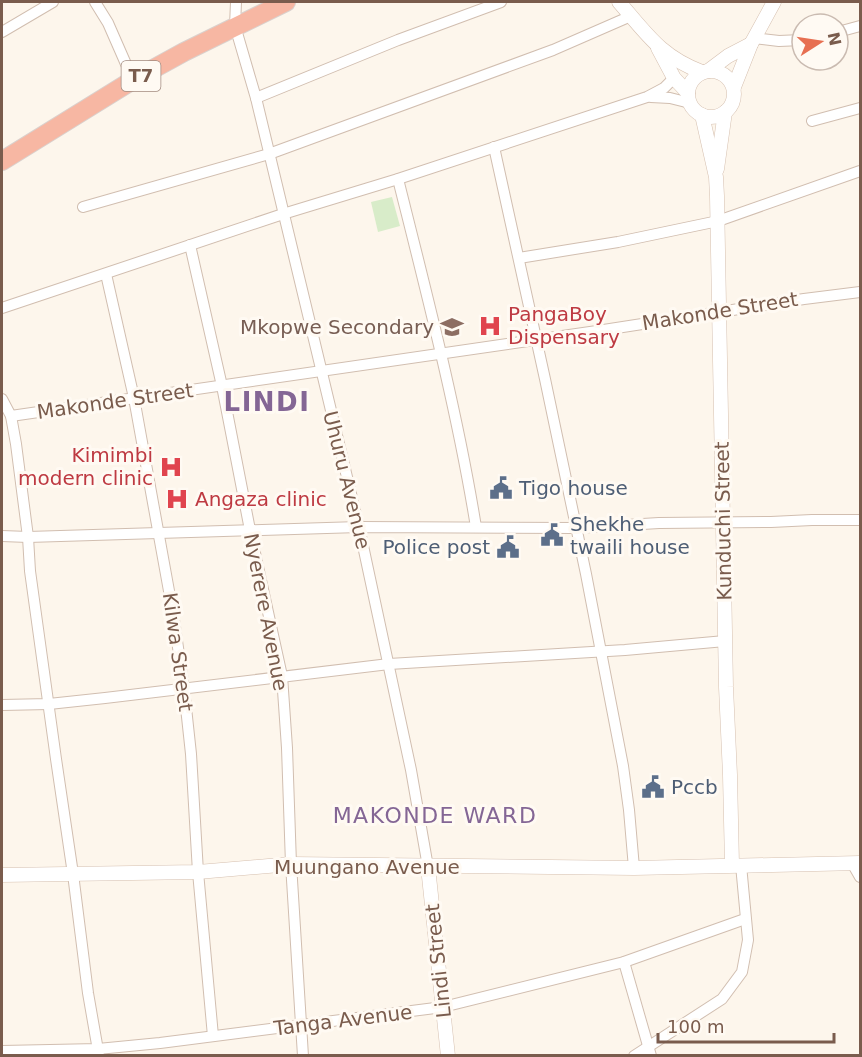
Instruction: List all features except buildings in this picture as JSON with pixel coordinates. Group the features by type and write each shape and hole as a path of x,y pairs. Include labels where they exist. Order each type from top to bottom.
{"highway":[{"name":"T7","path":"2,161 133,80 286,2"}],"main road":[{"path":"619,2 657,46 693,108 702,115 714,117 726,112"},
{"path":"716,177 726,112 734,101 734,87 753,41 774,2"},
{"path":"689,98 689,88 694,79 753,41"},
{"path":"657,46 686,66 721,72 734,87"},
{"path":"702,115 716,177"},
{"name":"Kunduchi Street","path":"716,177 725,641 736,865"},
{"name":"Muungano Avenue","path":"2,875 198,872 291,864 634,868 856,863"},
{"name":"Lindi Street","path":"428,867 448,1056"}],"street":[{"path":"2,32 53,2"},
{"path":"95,2 108,23 133,80"},
{"name":"Uhuru Avenue","path":"236,2 235,26 256,98 359,527 411,770 428,867"},
{"path":"256,98 398,40 501,2"},
{"path":"83,207 269,154 553,50 631,16"},
{"path":"753,41 790,41"},
{"path":"2,308 283,214 398,179 647,97 664,88 674,78"},
{"path":"647,97 689,98"},
{"path":"812,121 861,108"},
{"path":"494,147 577,528 623,766 634,868"},
{"path":"519,258 618,243 718,221 861,171"},
{"path":"398,179 461,441 476,527"},
{"name":"Nyerere Avenue","path":"190,245 222,386 282,676 303,1056"},
{"name":"Kilwa Street","path":"106,273 134,398 173,613 184,689 213,1036"},
{"name":"Makonde Street","path":"10,416 861,292"},
{"path":"2,399 10,416 16,444 30,571 98,1052"},
{"path":"2,536 359,527 577,528 659,523 861,520"},
{"path":"2,705 49,704 389,664 725,641"},
{"path":"856,863 861,878"},
{"name":"Kunduchi Street","path":"634,1056 650,1051 722,999 742,972 748,940 736,865"},
{"name":"Tanga Avenue","path":"2,1051 98,1052 443,1007 624,962 745,919"},
{"path":"624,962 650,1051"}],"green space":[{"path":"392,197 400,226 378,232 371,202"}],"place":[{"name":"PangaBoy Dispensary","path":"490,326"},
{"name":"Mkopwe Secondary","path":"452,327"},
{"name":"Kimimbi modern clinic","path":"171,467"},
{"name":"Tigo house","path":"501,488"},
{"name":"Angaza clinic","path":"177,499"},
{"name":"Shekhe twaili house","path":"552,535"},
{"name":"Police post","path":"508,547"},
{"name":"Pccb","path":"653,787"}],"district":[{"name":"LINDI","path":"267,402"},
{"name":"MAKONDE WARD","path":"435,815"}]}
